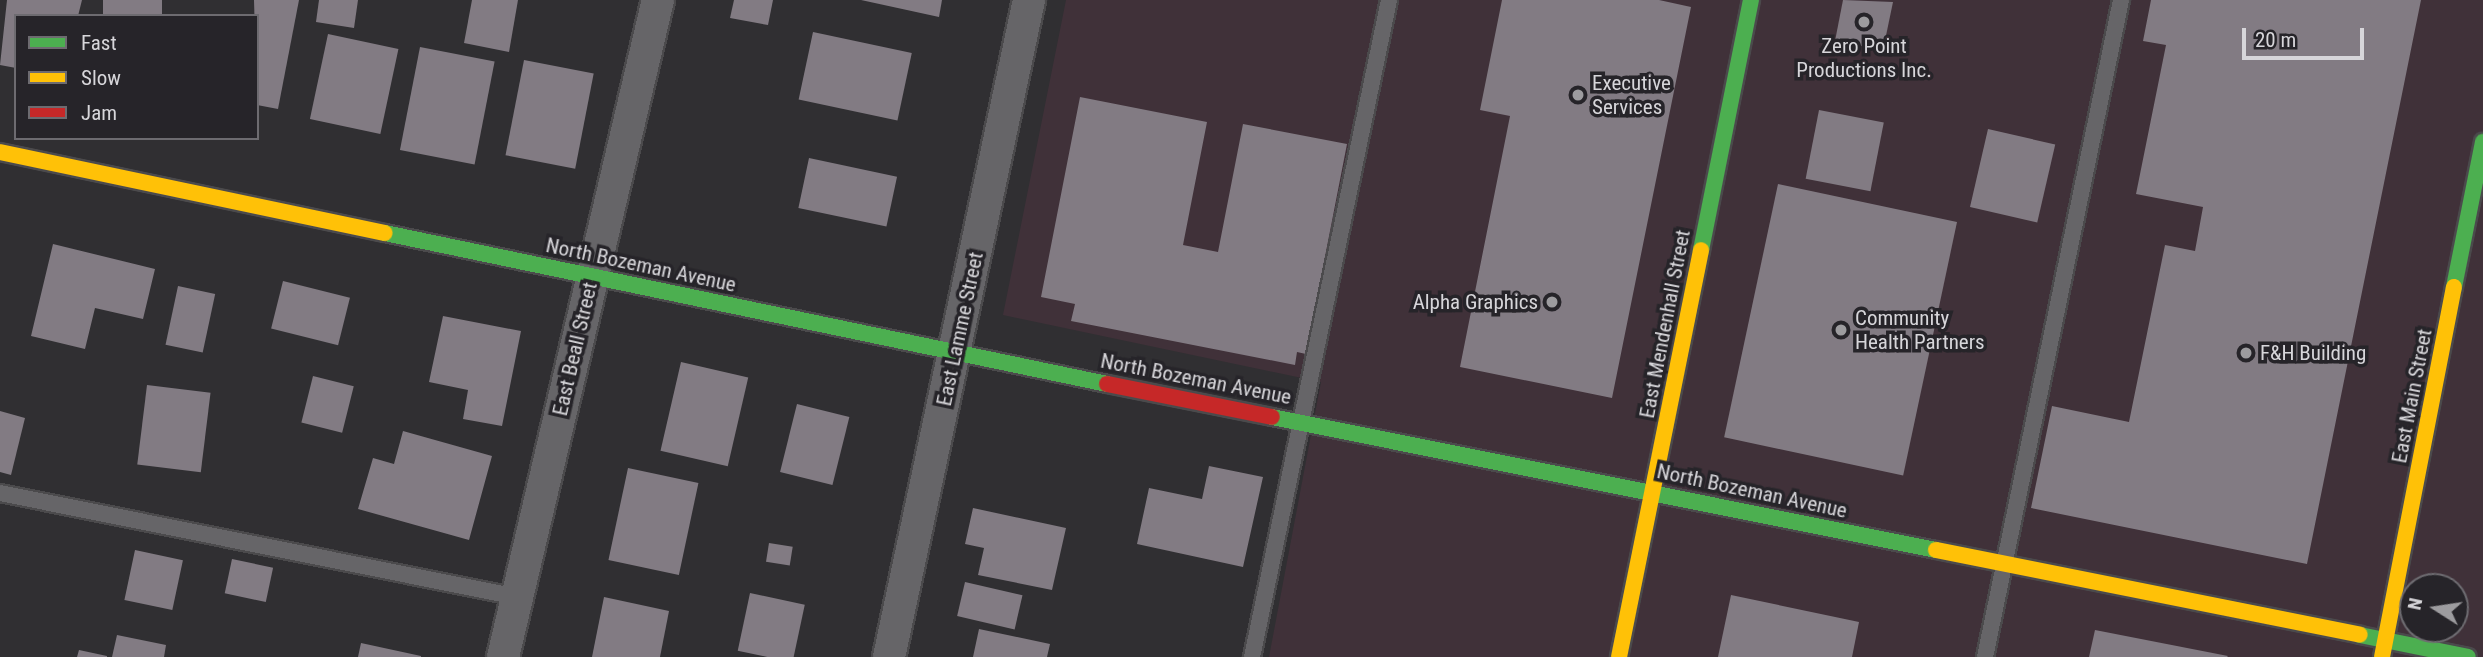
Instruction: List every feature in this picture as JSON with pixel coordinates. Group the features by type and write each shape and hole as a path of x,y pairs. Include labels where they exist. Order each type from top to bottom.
{"main road":[{"name":"East Mendenhall Street","path":"1619,657 1751,0"},
{"name":"East Main Street","path":"2382,657 2483,142"},
{"name":"North Bozeman Avenue","path":"0,152 956,353 1653,492 2004,566 2469,657"}],"street":[{"name":"East Beall Street","path":"503,657 658,0"},
{"name":"East Lamme Street","path":"889,657 956,353 1029,0"}],"lane":[{"path":"1252,657 1389,0"},
{"path":"1985,657 2121,0"},
{"path":"0,493 517,597"}],"shaded area":[{"path":"1066,0 2483,0 2483,657 1269,657 1321,382 1003,315"}],"building":[{"path":"7,0 82,0 78,14 14,14 14,68 0,65"},
{"path":"103,0 162,0 162,14 103,14"},
{"path":"254,0 299,0 278,109 259,105 259,14 254,14"},
{"path":"319,0 358,0 354,28 316,22"},
{"path":"472,0 518,0 509,52 464,43"},
{"path":"734,0 773,0 768,25 730,18"},
{"path":"861,0 942,0 939,17"},
{"path":"1502,0 1659,0 1691,7 1612,398 1460,367 1510,116 1480,110"},
{"name":"Zero Point Productions Inc.","path":"1843,0 1893,2 1883,50 1835,41"},
{"path":"2151,0 2421,0 2307,564 2031,508 2052,406 2129,422 2165,245 2195,251 2203,207 2136,194 2166,45 2143,41"},
{"path":"813,32 912,53 897,120 799,99"},
{"path":"328,34 398,49 380,134 310,119"},
{"path":"420,47 495,62 475,165 400,150"},
{"path":"524,60 594,74 575,169 505,155"},
{"path":"1080,97 1207,122 1183,245 1218,252 1243,124 1347,144 1306,354 1297,352 1295,365 1071,321 1075,304 1041,297"},
{"path":"1819,110 1884,123 1870,191 1806,179"},
{"path":"1988,129 2055,145 2037,222 1970,207"},
{"path":"809,158 897,177 886,227 798,208"},
{"name":"Community Health Partners","path":"1778,184 1957,222 1903,475 1724,437"},
{"path":"53,244 155,269 143,319 95,308 85,349 31,336"},
{"path":"283,281 350,298 338,345 271,329"},
{"path":"178,286 215,294 203,353 166,345"},
{"path":"443,316 521,331 502,426 463,419 468,390 429,382"},
{"path":"681,362 748,378 728,466 661,451"},
{"path":"313,376 354,386 342,433 301,423"},
{"path":"147,385 211,393 201,472 137,464"},
{"path":"797,404 849,417 832,485 780,472"},
{"path":"0,411 25,418 11,475 0,472"},
{"path":"403,431 492,456 469,540 358,509 373,458 394,464"},
{"path":"1209,466 1263,477 1243,567 1137,544 1149,488 1202,499"},
{"path":"628,468 698,483 679,575 608,560"},
{"path":"973,508 1066,528 1052,590 978,575 984,548 965,544"},
{"path":"769,543 793,547 790,566 766,562"},
{"path":"135,550 183,560 172,610 124,600"},
{"path":"232,559 273,568 266,602 225,593"},
{"path":"965,582 1022,595 1015,629 957,616"},
{"path":"750,593 805,605 794,657 767,657 738,651"},
{"path":"1731,595 1859,622 1852,657 1718,657"},
{"path":"604,597 669,611 660,657 592,657"},
{"path":"979,629 1050,644 1047,657 973,657"},
{"path":"2095,630 2228,656 2089,657"},
{"path":"117,635 166,645 164,657 112,657"},
{"path":"361,643 421,656 421,657 358,657"},
{"path":"79,650 107,656 107,657 77,657"}],"traffic: fast":[{"path":"1701,250 1751,0"},
{"path":"2454,287 2483,142"},
{"path":"385,233 1107,384"},
{"path":"1272,417 1936,550"},
{"path":"2360,635 2468,657"}],"traffic: slow":[{"path":"0,152 385,233"},
{"path":"1619,657 1701,250"},
{"path":"2382,657 2454,287"},
{"path":"1936,550 2360,635"}],"traffic: jam":[{"path":"1107,384 1272,417"}],"place":[{"name":"Zero Point Productions Inc.","path":"1864,22"},
{"name":"Executive Services","path":"1578,95"},
{"name":"Alpha Graphics","path":"1552,302"},
{"name":"Community Health Partners","path":"1841,330"},
{"name":"F&H Building","path":"2246,353"}]}
